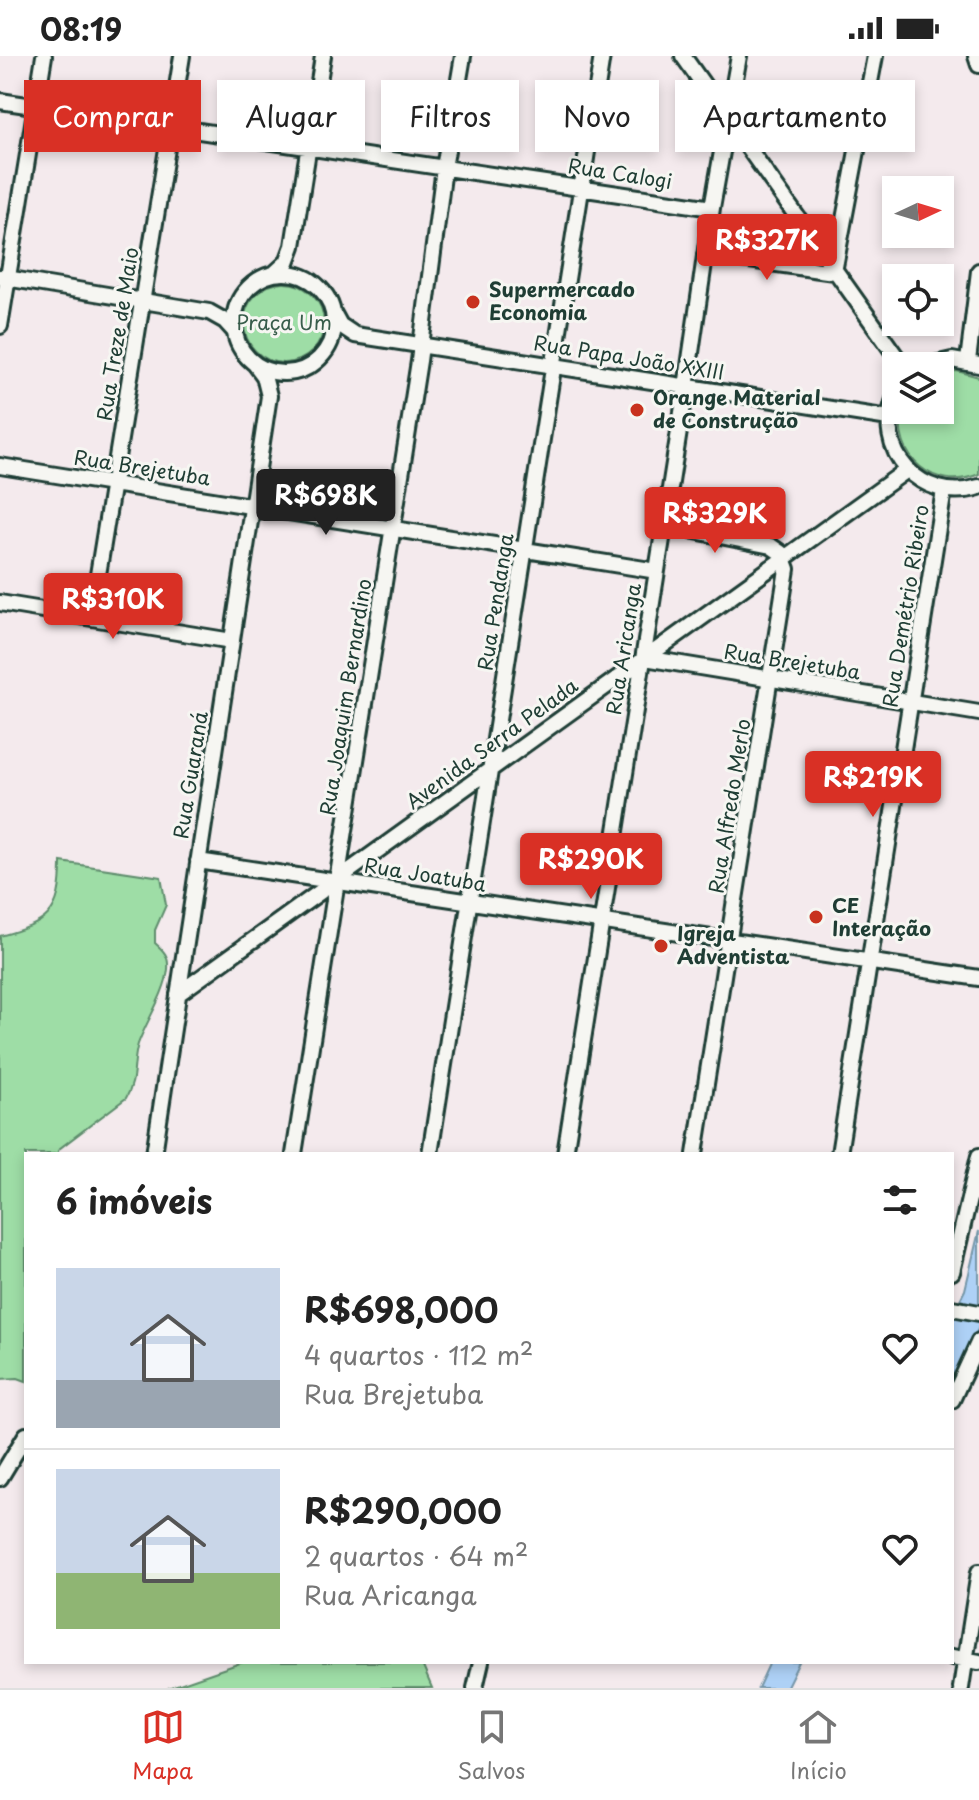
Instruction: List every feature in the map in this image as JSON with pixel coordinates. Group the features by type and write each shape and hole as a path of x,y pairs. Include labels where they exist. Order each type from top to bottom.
{"street":[{"path":"40,80 44,56"},
{"name":"Rua Treze de Maio","path":"178,80 182,56"},
{"path":"319,80 323,56"},
{"name":"Rua Joaquim Bernardino","path":"294,1152 393,529 463,56"},
{"name":"Rua Pendanga","path":"430,1152 602,56"},
{"path":"683,56 701,80"},
{"name":"Rua Aricanga","path":"735,80 739,56"},
{"path":"834,272 875,56"},
{"path":"976,56 979,65"},
{"name":"Rua Calogi","path":"0,101 24,104"},
{"path":"0,326 4,277 27,152"},
{"name":"Rua Treze de Maio","path":"91,618 167,152"},
{"path":"209,312 226,308 240,299 255,282 275,273 287,262 293,246 308,152"},
{"name":"Rua Calogi","path":"341,152 712,208"},
{"name":"Rua Aricanga","path":"565,1152 722,152"},
{"path":"752,152 893,352"},
{"path":"268,402 278,385 314,364 328,347 334,331 334,314 325,293 303,276 295,262 293,246"},
{"path":"705,254 834,272"},
{"path":"973,363 979,271"},
{"path":"275,273 303,276"},
{"path":"4,277 209,312 220,316 235,332"},
{"path":"240,299 235,315 235,332 240,348 255,364 276,373 299,371"},
{"name":"Rua Papa João XXIII","path":"334,314 345,330 363,336 882,417"},
{"name":"Rua Papa João XXIII","path":"328,347 345,337 363,336"},
{"name":"Rua Guaraná","path":"154,1152 268,402 267,382 255,364"},
{"path":"890,424 892,446 907,470 926,485 957,491 979,487"},
{"name":"Rua Brejetuba","path":"0,466 657,571"},
{"name":"Avenida Serra Pelada","path":"178,994 907,470"},
{"name":"Rua Demétrio Ribeiro","path":"839,1152 944,490"},
{"path":"664,525 771,546 784,559"},
{"name":"Rua Alfredo Merlo","path":"695,1152 786,574 784,559"},
{"path":"0,603 232,641"},
{"name":"Rua Brejetuba","path":"644,659 979,713"},
{"name":"Rua Joatuba","path":"198,861 979,978"},
{"path":"954,1263 979,1156"},
{"path":"954,1308 979,1313"},
{"path":"954,1396 979,1341"},
{"path":"0,1478 24,1438"},
{"path":"961,1688 979,1572"},
{"path":"475,1688 481,1664"}],"green space":[{"name":"Praça Um","path":"284,283 299,286 312,295 321,308 324,323 321,338 312,351 299,360 284,363 269,360 256,351 247,338 244,323 247,308 256,295 269,286"},
{"path":"954,371 979,377 979,474 963,479 947,479 920,467 910,456 901,427 901,424 954,424"},
{"path":"61,862 161,877 166,905 155,930 155,943 165,954 168,969 160,997 138,1044 132,1085 126,1098 58,1152 24,1152 24,1380 0,1379 0,936 30,926 48,914 58,894"},
{"path":"237,1664 422,1664 432,1688 168,1688"}],"water":[{"path":"979,1231 979,1327 954,1382 954,1311 965,1290"},
{"path":"769,1664 798,1664 786,1688 758,1688"}],"place":[{"name":"Supermercado Economia","path":"473,302"},
{"name":"Orange Material de Construção","path":"637,410"},
{"name":"CE Interação","path":"816,917"},
{"name":"Igreja Adventista","path":"661,946"}]}
